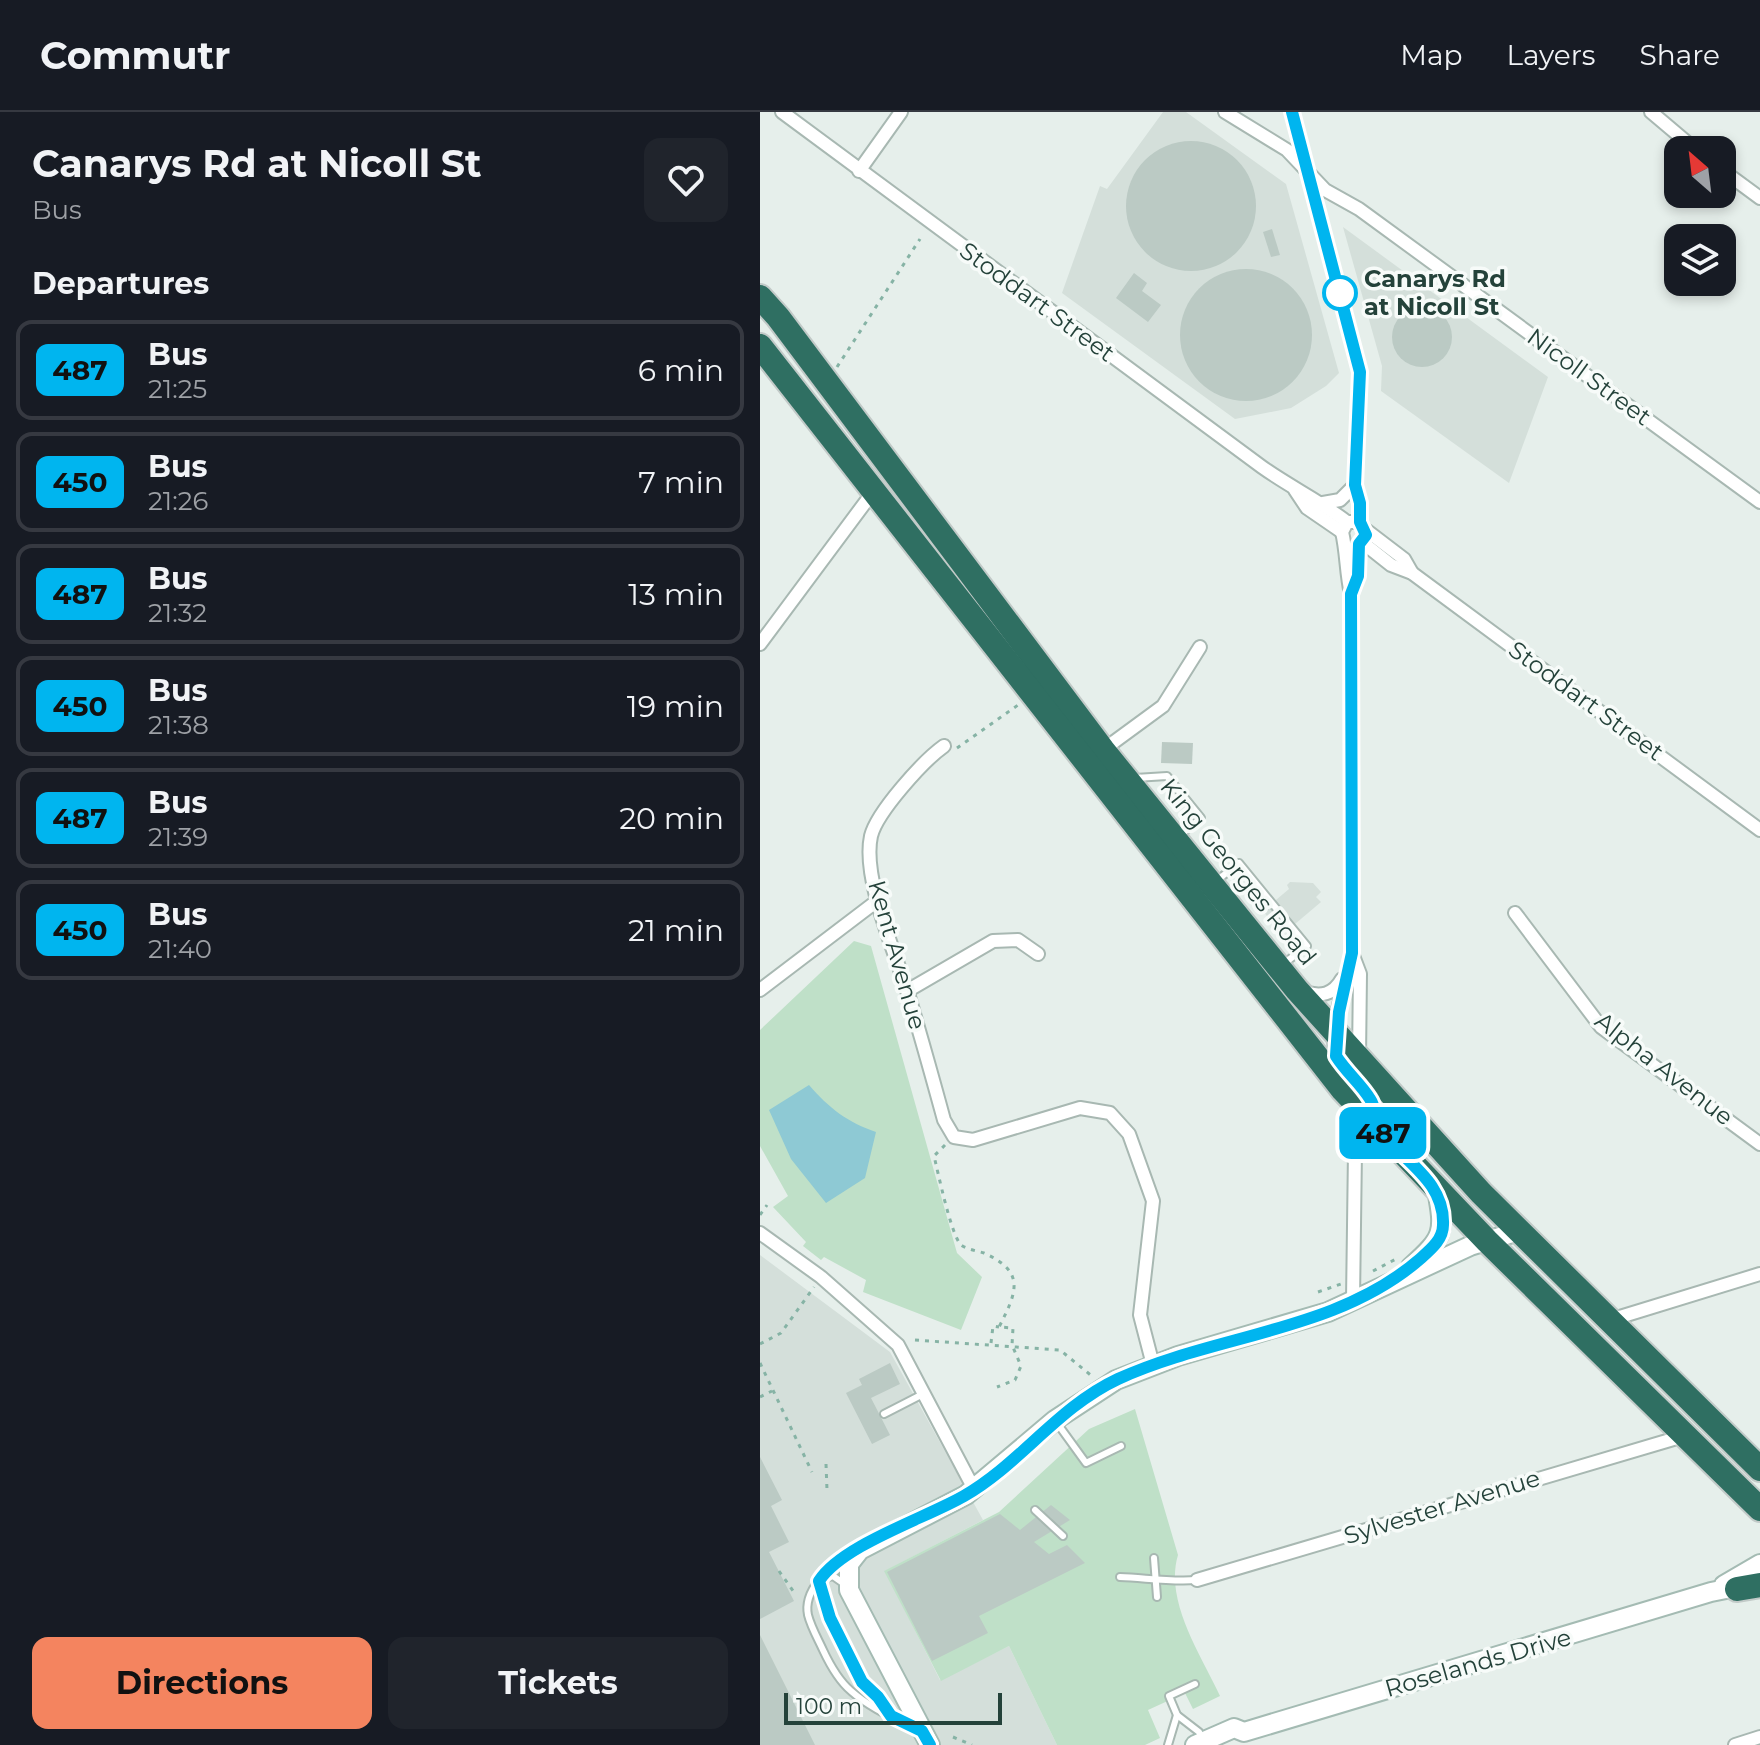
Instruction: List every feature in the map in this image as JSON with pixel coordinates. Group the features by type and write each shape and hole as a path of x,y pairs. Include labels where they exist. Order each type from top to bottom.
{"highway":[{"name":"King Georges Road","path":"760,297 1103,750 1297,990 1519,1231 1758,1465"},
{"path":"760,346 1305,1044 1379,1130 1437,1190 1760,1509"}],"street":[{"name":"Stoddart Street","path":"782,112 1295,490 1323,503 1391,565 1412,573 1760,830"},
{"path":"859,171 901,112"},
{"name":"Nicoll Street","path":"1225,112 1287,150 1325,190 1359,209 1760,502"},
{"path":"1292,112 1360,372 1355,485 1348,500 1359,568 1351,594"},
{"path":"1651,112 1679,136"},
{"path":"1736,180 1760,198"},
{"path":"1323,503 1340,500 1355,485"},
{"name":"Stoddart Street","path":"1295,490 1307,508 1404,559 1412,573"},
{"path":"760,644 873,492"},
{"path":"1354,532 1346,574 1351,594 1352,953 1345,974 1336,1033 1336,1056 1371,1099 1379,1130"},
{"name":"Stoddart Street","path":"1359,568 1391,565"},
{"path":"1103,750 1163,706 1200,647"},
{"name":"Kent Avenue","path":"944,746 929,757 881,816 871,834 869,853 877,901 944,1120 954,1137"},
{"path":"760,990 877,901"},
{"name":"Alpha Avenue","path":"1515,913 1601,1027 1760,1144"},
{"path":"907,991 993,941 1018,940 1038,954"},
{"path":"1352,953 1360,974 1359,1059"},
{"path":"1297,990 1319,996 1337,987 1345,974"},
{"path":"954,1137 973,1140 1080,1108 1110,1113 1129,1134 1153,1201 1140,1315 1153,1365"},
{"path":"1354,1291 1355,1151"},
{"path":"1400,1276 1433,1247 1442,1231 1437,1190"},
{"path":"926,1738 851,1596 847,1571 852,1559 865,1546 974,1489 1055,1420 1116,1380 1153,1365 1304,1320 1354,1291 1519,1231"},
{"path":"760,1233 821,1277 898,1345 974,1489"},
{"path":"1610,1320 1760,1274"},
{"name":"Sylvester Avenue","path":"1197,1580 1687,1435"},
{"name":"Roselands Drive","path":"1711,1592 1760,1564"},
{"name":"Roselands Drive","path":"1199,1743 1234,1728 1238,1738 1711,1592 1749,1587 1760,1579"},
{"path":"1735,1745 1760,1737"}],"lane":[{"path":"1127,779 1167,776 1201,818 1175,838"},
{"path":"1212,884 1239,863 1307,946 1280,968"},
{"path":"884,1414 924,1394"},
{"path":"1055,1420 1086,1463 1121,1446"},
{"path":"1035,1510 1063,1536"},
{"path":"865,1546 834,1564 819,1581 808,1615 831,1665 850,1691 874,1709 926,1738"},
{"path":"1154,1558 1153,1578 1157,1597"},
{"path":"819,1581 833,1576 844,1584 851,1596"},
{"path":"1120,1577 1153,1578 1164,1582 1197,1580"},
{"path":"819,1581 830,1618 862,1682 878,1697 891,1716"},
{"path":"1195,1684 1169,1696 1177,1715 1199,1732 1199,1743"},
{"path":"1168,1745 1177,1715"}],"path":[{"path":"835,369 920,239"},
{"path":"944,746 947,750 962,747 1018,705"},
{"path":"954,1137 934,1156 955,1233 961,1245 1007,1266 1015,1280 1015,1297 999,1327"},
{"path":"760,1215 767,1205"},
{"path":"1318,1292 1354,1291 1401,1257"},
{"path":"760,1344 781,1333 812,1290"},
{"path":"991,1343 993,1326 1013,1328 1012,1345 1020,1358 1019,1374 1009,1384 997,1387"},
{"path":"915,1340 1060,1350 1093,1377"},
{"path":"760,1363 812,1472"},
{"path":"760,1397 772,1391"},
{"path":"826,1464 827,1490"},
{"path":"779,1571 796,1595"},
{"path":"953,1737 972,1745"}],"shaded area":[{"path":"1163,112 1186,112 1286,184 1339,373 1326,386 1291,408 1235,419 1062,293 1100,186 1107,189"},
{"path":"1343,227 1548,377 1509,483 1381,391 1382,366"},
{"path":"1290,882 1313,883 1321,892 1316,897 1321,902 1282,935 1263,911 1289,889 1287,885"},
{"path":"760,1255 890,1352 983,1520 885,1571 940,1680 1009,1646 1057,1745 760,1745"}],"green space":[{"path":"854,941 871,946 957,1253 982,1277 961,1330 863,1292 866,1280 824,1257 821,1260 803,1246 806,1242 773,1207 788,1196 760,1146 760,1030"},
{"path":"1135,1409 1178,1555 1175,1573 1180,1609 1220,1696 1193,1709 1185,1693 1148,1710 1160,1738 1145,1745 1057,1745 1009,1646 941,1681 884,1571 999,1512 1089,1429"}],"water":[{"path":"809,1085 839,1113 876,1132 865,1178 826,1203 791,1159 769,1110"}],"building":[{"path":"1191,141 1216,146 1237,160 1251,181 1256,206 1251,231 1237,252 1216,266 1191,271 1166,266 1145,252 1131,231 1126,206 1131,181 1145,160 1166,146"},
{"path":"1272,229 1280,255 1271,257 1263,232"},
{"path":"1246,269 1271,274 1292,289 1307,310 1312,335 1307,360 1292,381 1271,396 1246,401 1221,396 1200,381 1185,360 1180,335 1185,310 1200,289 1221,274"},
{"path":"1134,273 1147,283 1142,291 1161,305 1148,322 1116,298"},
{"path":"1422,307 1433,309 1443,316 1450,326 1450,348 1443,358 1433,365 1422,367 1411,365 1401,358 1394,348 1392,337 1394,326 1401,316 1411,309"},
{"path":"1162,742 1193,743 1192,764 1161,763"},
{"path":"890,1363 900,1384 871,1398 890,1435 872,1444 846,1393 862,1385 859,1379"},
{"path":"760,1457 782,1500 771,1506 789,1542 769,1552 794,1601 760,1619"},
{"path":"1051,1505 1070,1520 1034,1542 1049,1554 1067,1545 1085,1563 979,1616 988,1633 932,1661 887,1572 1000,1514 1020,1530"},
{"path":"760,1635 815,1745 760,1745"}],"bus line":[{"name":"487","path":"930,1745 922,1731 891,1716 878,1697 862,1682 823,1601 819,1581 825,1571 865,1546 966,1495 1055,1420 1116,1380 1178,1356 1328,1312 1400,1276 1433,1247 1442,1231 1437,1190 1379,1130 1371,1099 1336,1056 1339,1012 1352,953 1351,594 1358,576 1359,544 1366,535 1365,527 1360,522 1360,503 1355,485 1360,372 1292,112"}],"place":[{"name":"Canarys Rd at Nicoll St","path":"1340,293"}]}
